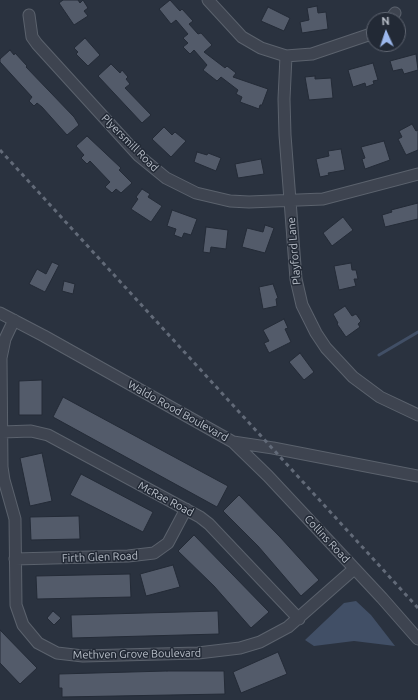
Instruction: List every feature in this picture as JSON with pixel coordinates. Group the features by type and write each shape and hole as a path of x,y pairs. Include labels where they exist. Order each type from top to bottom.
{"street":[{"path":"208,0 242,37 261,48 286,56 312,54 366,36"},
{"name":"Plyersmill Road","path":"29,16 32,37 37,44 139,156 166,178 196,193 230,201 323,199 418,174"},
{"name":"Playford Lane","path":"286,56 284,113 298,292 302,305 316,334 339,364 365,387 393,404 418,415"},
{"name":"Waldo Rood Boulevard","path":"0,313 233,442 273,448 418,476"},
{"name":"Methven Grove Boulevard","path":"14,320 4,339 1,358 2,468 15,519 16,605 23,625 38,642 57,653 66,655 222,652 260,642 276,634 299,619 354,569"},
{"name":"McRae Road","path":"2,432 31,431 48,435 209,524 299,619"},
{"name":"Collins Road","path":"233,442 268,476 418,639"},
{"name":"Firth Glen Road","path":"16,559 128,556 154,553 168,543 186,510"}],"water":[{"path":"356,601 371,615 395,646 354,641 314,646 305,640 344,603"}],"building":[{"path":"63,0 78,0 80,3 83,0 88,8 84,11 88,16 74,25 59,3"},
{"path":"170,0 180,11 182,9 193,21 189,24 198,34 201,33 212,45 204,52 225,68 227,66 236,73 233,77 268,89 259,109 240,102 242,97 236,94 238,90 221,77 217,81 203,70 207,65 194,50 190,54 183,47 188,43 183,38 188,34 176,20 171,24 159,9"},
{"path":"317,6 318,13 326,12 328,29 302,33 300,22 309,20 307,8"},
{"path":"268,7 290,18 284,31 261,21"},
{"path":"85,38 100,55 88,66 76,54 78,52 74,48"},
{"path":"10,50 14,55 15,53 27,66 26,67 74,117 79,125 67,135 42,107 37,103 34,106 29,101 32,97 0,62 0,59"},
{"path":"416,54 418,70 404,74 402,69 393,71 390,61"},
{"path":"373,63 378,80 373,81 374,84 366,87 365,83 353,87 348,70"},
{"path":"111,64 120,73 122,70 128,77 126,79 130,84 125,88 151,115 142,123 98,76"},
{"path":"315,76 315,79 331,78 333,98 309,100 305,77"},
{"path":"412,124 416,131 418,130 418,150 406,155 398,139 402,137 399,131"},
{"path":"164,127 172,135 175,132 186,141 171,157 152,139"},
{"path":"87,136 121,168 119,170 132,183 121,193 116,189 112,193 105,187 110,182 90,161 87,164 81,158 84,155 76,146"},
{"path":"384,141 390,160 365,169 362,159 365,158 361,147"},
{"path":"341,149 345,170 328,173 329,175 320,177 316,159 329,156 328,151"},
{"path":"197,152 207,155 208,153 221,158 216,171 194,162"},
{"path":"261,159 264,174 238,178 235,164"},
{"path":"142,189 150,194 148,197 162,206 151,222 131,209 138,199 136,197"},
{"path":"418,203 418,219 385,227 382,215 392,212 391,210"},
{"path":"172,210 197,219 191,235 184,233 182,238 174,235 176,229 167,226"},
{"path":"343,217 353,230 332,246 323,233"},
{"path":"265,225 274,228 265,253 242,247 247,228 263,232"},
{"path":"206,227 228,230 226,249 211,247 210,253 203,252"},
{"path":"52,262 59,265 45,292 29,284 37,269 46,274"},
{"path":"351,263 352,270 356,270 358,279 354,279 356,286 339,290 334,266"},
{"path":"64,281 75,284 73,294 62,291"},
{"path":"273,284 278,298 276,299 277,306 263,309 259,287"},
{"path":"345,306 352,316 356,314 361,321 358,324 360,327 346,337 337,324 338,323 333,314"},
{"path":"284,319 288,328 285,329 291,342 269,353 264,343 269,341 263,330"},
{"path":"300,353 314,372 304,380 289,362"},
{"path":"42,380 42,415 19,415 19,381"},
{"path":"63,397 228,486 217,507 53,417"},
{"path":"42,453 52,501 30,506 20,458"},
{"path":"81,474 153,512 143,532 70,495"},
{"path":"239,495 319,580 301,596 258,546 223,511"},
{"path":"79,516 80,539 31,540 30,517"},
{"path":"194,535 269,612 251,628 214,586 178,551"},
{"path":"173,565 180,587 146,596 140,574"},
{"path":"130,574 131,597 37,599 36,576"},
{"path":"53,611 61,618 54,625 47,618"},
{"path":"218,611 219,634 72,638 71,615"},
{"path":"0,630 37,668 20,684 0,663"},
{"path":"278,652 287,674 241,693 233,672"},
{"path":"224,671 225,694 62,697 62,688 59,688 59,674"}],"waterway":[{"path":"379,355 418,332"}],"railway":[{"path":"0,150 418,608"}]}
